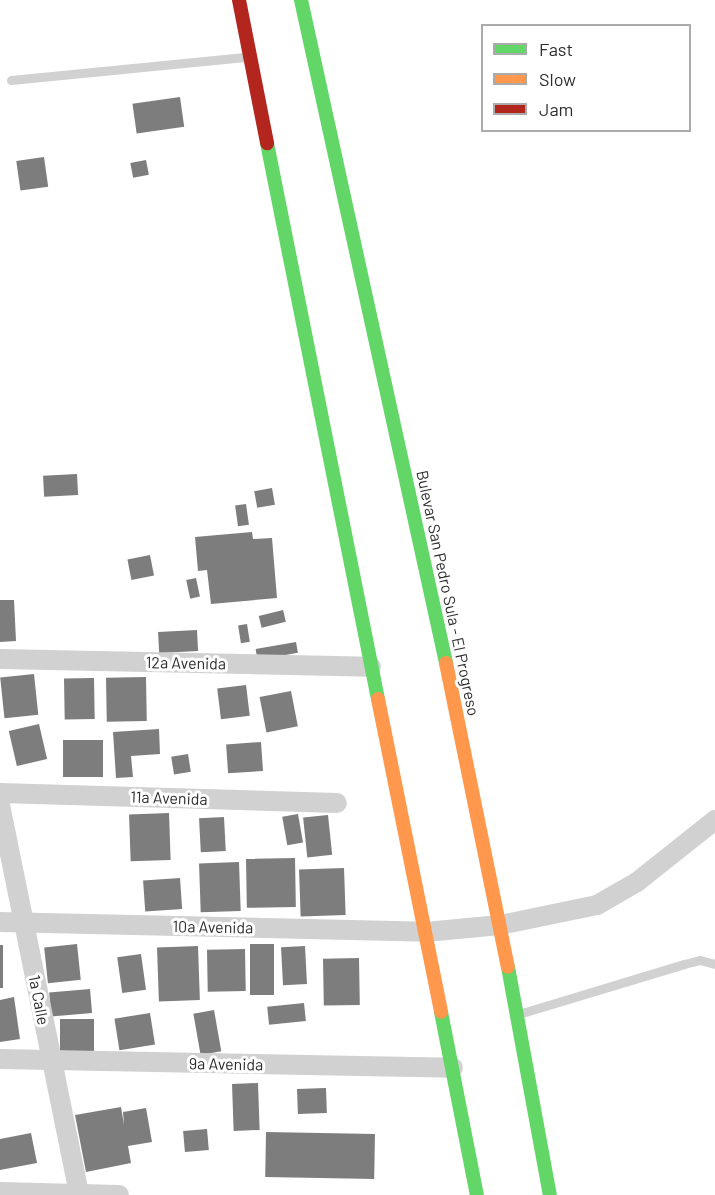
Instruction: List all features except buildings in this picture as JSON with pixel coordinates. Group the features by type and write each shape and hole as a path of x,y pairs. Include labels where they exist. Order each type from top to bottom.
{"main road":[{"path":"239,0 477,1195"},
{"name":"Bulevar San Pedro Sula - El Progreso","path":"301,0 500,925 550,1195"}],"street":[{"name":"12a Avenida","path":"0,659 371,667"},
{"name":"11a Avenida","path":"0,793 337,803"},
{"name":"1a Calle","path":"0,805 79,1195"},
{"name":"10a Avenida","path":"0,922 426,932 500,925 597,905 637,882 715,820"},
{"name":"9a Avenida","path":"0,1059 453,1068"},
{"path":"0,1192 118,1195"}],"lane":[{"path":"11,80 250,57"},
{"path":"516,1014 684,964 700,960 715,964"}],"traffic: fast":[{"path":"301,0 446,663"},
{"path":"267,143 378,699"},
{"path":"508,967 550,1195"},
{"path":"441,1012 477,1195"}],"traffic: slow":[{"path":"446,663 508,967"},
{"path":"378,699 441,1012"}],"traffic: jam":[{"path":"239,0 267,143"}]}
